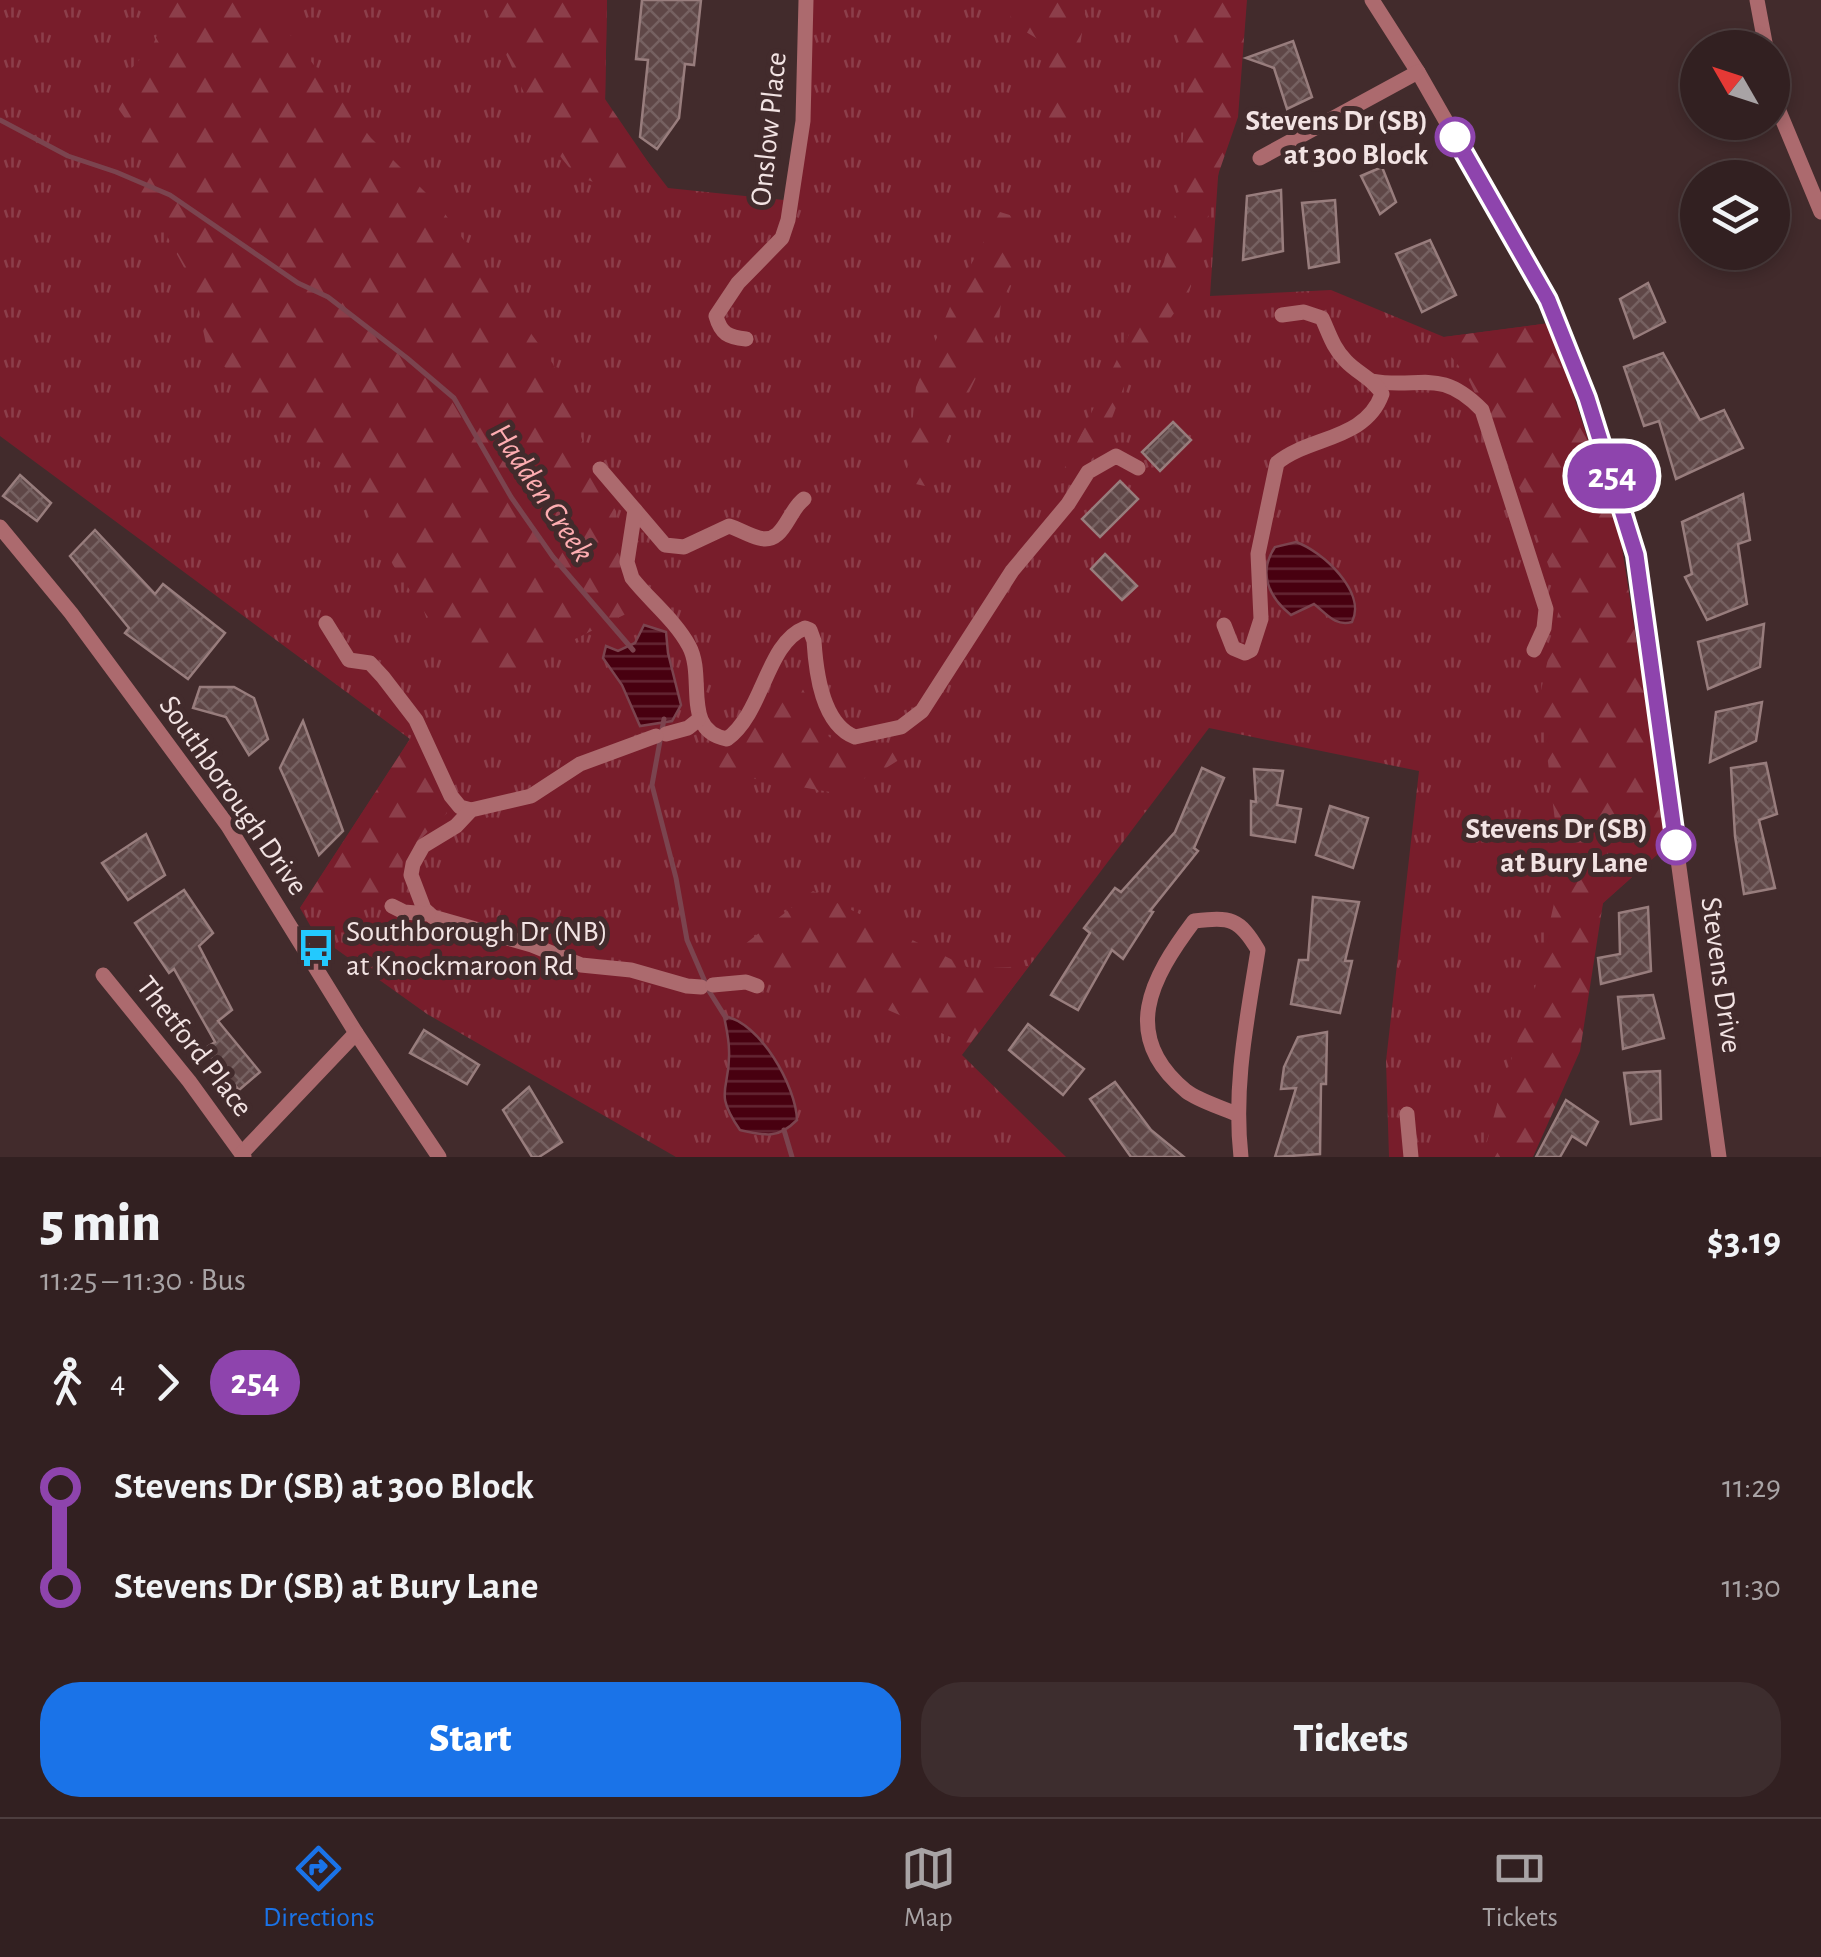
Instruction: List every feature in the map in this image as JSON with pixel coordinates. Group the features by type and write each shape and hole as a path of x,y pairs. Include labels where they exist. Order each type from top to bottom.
{"street":[{"name":"Onslow Place","path":"746,340 728,337 716,316 738,283 782,238 788,220 803,121 806,0"},
{"name":"Stevens Drive","path":"1372,0 1418,72 1548,300 1587,398 1636,555 1719,1157"},
{"path":"1757,0 1763,30"},
{"path":"1260,158 1418,72"},
{"path":"1790,138 1821,212"},
{"path":"1224,625 1236,650 1245,653 1254,647 1261,614 1258,554 1275,466 1290,454 1354,428 1380,400 1380,389 1344,359 1322,318 1304,312 1282,315"},
{"path":"1372,381 1434,381 1466,396 1482,410 1546,609 1544,628 1534,650"},
{"path":"635,510 629,570 688,645 695,665 698,720 716,737 727,739 737,732 746,722 777,653 793,634 805,628 812,633 829,714 837,726 855,737 901,727 927,705 1012,571 1062,512 1088,472 1116,456 1138,468"},
{"path":"600,469 666,545 679,548 728,526 762,539 770,538 780,533 792,510 804,499"},
{"name":"Southborough Drive","path":"0,527 71,613 228,826 439,1157"},
{"path":"326,623 349,660 373,666 403,701 451,796 460,807 471,810 531,796 580,764 688,728 698,720"},
{"path":"428,914 414,890 413,864 423,846 456,826 471,810"},
{"path":"392,906 532,945 582,966 631,970 687,986 746,982 757,986"},
{"path":"1236,1114 1188,1093 1156,1058 1147,1033 1148,998 1168,956 1194,921 1226,917 1245,928 1258,950 1239,1064 1236,1114 1241,1157"},
{"name":"Thetford Place","path":"103,975 244,1154"},
{"path":"244,1154 356,1032"},
{"path":"1406,1114 1411,1157"}],"green space":[{"path":"0,0 607,0 605,106 668,188 794,201 813,0 1230,0 1210,296 1331,290 1444,337 1550,323 1668,845 1603,903 1519,1157 1389,1157 1386,1061 1419,771 1209,728 962,1055 1066,1157 676,1157 427,1014 315,934 300,908 410,739 0,436"},
{"path":"123,0 263,0 371,138 440,207 553,364 600,486 616,511 621,572 630,612 510,671 470,667 442,638 393,565 356,488 318,461 207,349 194,286 166,234 136,202 155,161 108,94 153,45 161,25"},
{"path":"482,0 607,0 605,99 650,165 619,189 585,179 568,166 540,124"},
{"path":"1010,0 1084,0 1069,119 1045,120 1046,44 1011,23"},
{"path":"1175,0 1247,0 1238,117 1219,172 1189,292 1126,381 1101,447 1074,482 1057,484 1164,262 1180,193 1183,137 1185,89"},
{"path":"1000,212 1013,216 1020,266 1001,302 998,331 925,486 906,482 916,387 958,288"},
{"path":"1550,323 1621,541 1668,845 1603,903 1580,1051 1533,1157 1483,1157 1501,1089 1533,997 1555,899 1557,838 1540,695 1561,600 1523,496 1467,376 1436,338"},
{"path":"784,674 798,679 823,731 839,746 910,753 878,773 830,792 726,774 709,757 709,746 771,709"},
{"path":"410,739 427,760 447,813 403,856 401,899 300,908"},
{"path":"813,891 971,969 1029,966 969,1045 793,969 747,969 736,951"}],"shaded area":[{"path":"1296,542 1329,563 1348,586 1355,610 1352,622 1336,621 1314,604 1291,615 1276,600 1268,584 1270,556 1275,547"},
{"path":"644,625 666,632 681,705 672,721 640,726 622,685 603,658 606,646 618,651 635,643"},
{"path":"724,1016 750,1030 783,1074 797,1120 784,1130 764,1134 740,1130 732,1117 725,1098 729,1050"}],"building":[{"path":"642,0 701,0 694,65 685,64 679,118 657,149 640,137 648,60 636,59"},
{"path":"1293,41 1312,97 1287,109 1274,68 1246,58"},
{"path":"1382,167 1396,202 1380,214 1361,176"},
{"path":"1281,190 1283,251 1243,260 1247,196"},
{"path":"1335,200 1339,262 1309,268 1302,203"},
{"path":"1430,240 1456,295 1422,312 1396,254"},
{"path":"1648,283 1665,322 1634,338 1620,299"},
{"path":"1663,353 1700,420 1724,410 1743,448 1676,479 1659,421 1644,426 1624,367"},
{"path":"1173,422 1191,440 1160,471 1142,452"},
{"path":"20,475 51,503 37,521 3,496"},
{"path":"1120,481 1138,499 1100,537 1082,519"},
{"path":"1743,494 1750,540 1738,544 1747,604 1707,620 1685,577 1692,574 1682,522"},
{"path":"95,530 155,594 163,584 225,633 188,679 125,633 129,628 70,556"},
{"path":"1105,554 1137,586 1122,600 1091,569"},
{"path":"1764,624 1760,667 1708,689 1698,642"},
{"path":"200,687 234,687 254,698 268,739 249,755 226,717 193,708"},
{"path":"1762,702 1756,741 1710,762 1716,712"},
{"path":"303,721 343,831 319,855 280,768"},
{"path":"1766,763 1777,814 1759,820 1775,888 1744,894 1731,768"},
{"path":"1202,768 1224,778 1194,848 1198,851 1150,911 1153,912 1123,959 1112,950 1078,1010 1051,995 1090,933 1084,928 1115,888 1121,892 1175,832"},
{"path":"1254,769 1283,771 1277,805 1301,809 1295,842 1251,835 1251,801 1256,802"},
{"path":"1330,806 1368,818 1353,868 1316,855"},
{"path":"146,834 165,875 128,900 102,863"},
{"path":"184,890 213,933 199,946 232,1010 218,1021 260,1072 239,1090 204,1049 215,1042 174,969 169,973 135,923"},
{"path":"1313,897 1359,902 1345,961 1352,961 1340,1013 1291,1004 1299,960 1308,960"},
{"path":"1648,907 1651,971 1601,984 1598,958 1620,954 1619,913"},
{"path":"1653,995 1664,1038 1623,1049 1618,997"},
{"path":"1028,1024 1084,1069 1063,1095 1009,1050"},
{"path":"424,1030 479,1065 467,1084 410,1053"},
{"path":"1327,1032 1326,1084 1321,1084 1320,1154 1275,1157 1296,1088 1281,1089 1284,1067 1298,1037"},
{"path":"1660,1071 1661,1119 1631,1124 1624,1073"},
{"path":"1115,1082 1151,1130 1184,1157 1131,1157 1090,1099"},
{"path":"529,1087 562,1142 539,1157 532,1157 503,1110"},
{"path":"1566,1100 1598,1122 1586,1145 1572,1136 1560,1157 1536,1157"}],"waterway":[{"name":"Hadden Creek","path":"0,120 68,156 170,195 298,283 328,297 407,358 454,398 511,497 553,557 633,650"},
{"name":"Hadden Creek","path":"664,719 652,785 687,940 709,991 726,1018"},
{"name":"Hadden Creek","path":"784,1130 792,1157"}],"bus line":[{"name":"254","path":"1455,137 1548,300 1587,398 1636,555 1676,845"}],"place":[{"name":"Stevens Dr (SB) at 300 Block","path":"1455,137"},
{"name":"Stevens Dr (SB) at Bury Lane","path":"1676,845"},
{"name":"Southborough Dr (NB) at Knockmaroon Rd","path":"316,948"}]}
